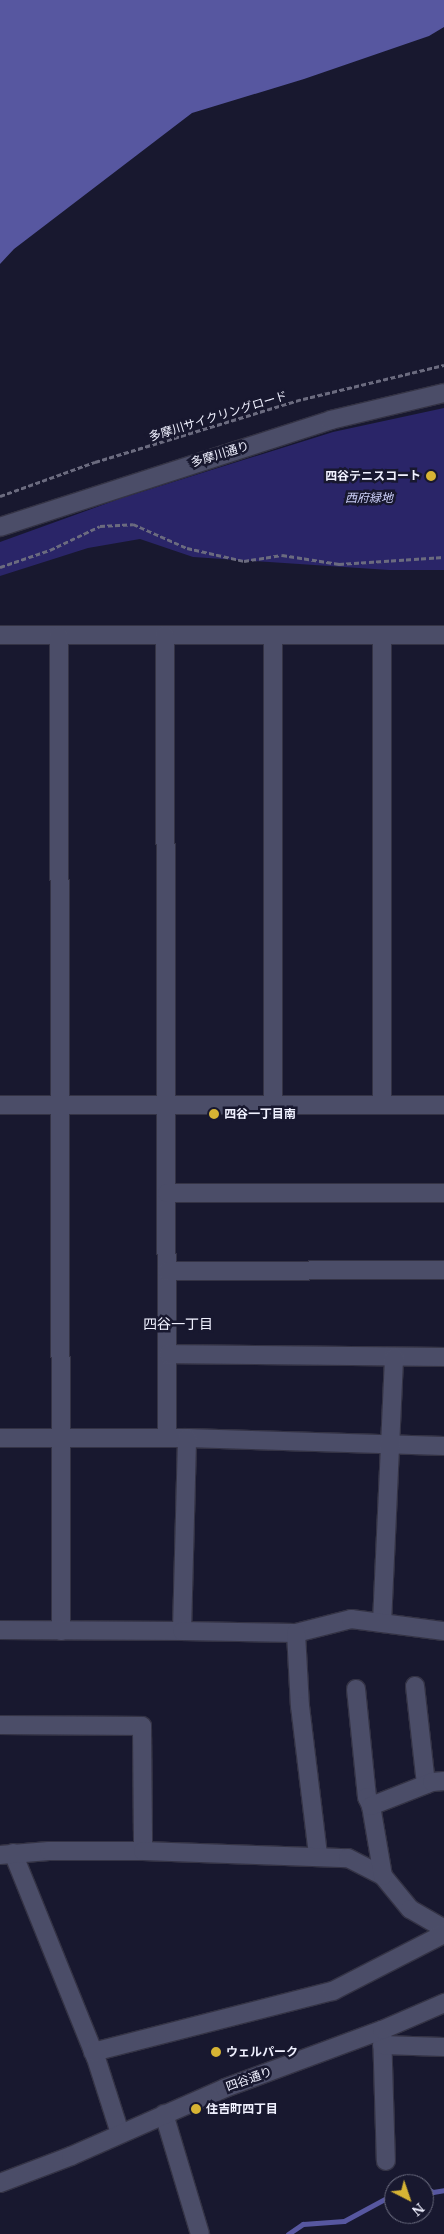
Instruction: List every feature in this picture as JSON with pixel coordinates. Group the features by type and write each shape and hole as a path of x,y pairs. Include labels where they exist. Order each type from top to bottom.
{"street":[{"name":"多摩川通り","path":"0,526 331,420 444,394"},
{"path":"0,635 444,635"},
{"path":"273,635 273,1104"},
{"path":"382,635 382,1105"},
{"path":"59,636 59,1439 61,1631"},
{"path":"165,636 167,1438"},
{"path":"0,1105 444,1104"},
{"path":"167,1193 444,1193"},
{"path":"167,1271 444,1270"},
{"path":"168,1354 444,1357"},
{"path":"382,1624 392,1444 394,1357"},
{"path":"0,1438 186,1438 444,1446"},
{"path":"182,1631 186,1438"},
{"path":"0,1630 296,1633 351,1619 444,1631"},
{"path":"296,1633 300,1706 318,1854"},
{"path":"415,1686 426,1784"},
{"path":"356,1689 367,1797 371,1806 383,1876"},
{"path":"0,1726 142,1726 144,1851"},
{"path":"371,1806 426,1784 444,1781"},
{"path":"120,2134 93,2052 7,1854 144,1851 318,1854 348,1858 383,1876 410,1909 444,1929"},
{"path":"93,2052 333,1991 444,1934"},
{"name":"四谷通り","path":"0,2183 120,2134 224,2088 382,2038 444,2003"},
{"path":"386,2161 382,2038 444,2046"},
{"path":"164,2114 200,2234"}],"path":[{"name":"多摩川サイクリングロード","path":"0,496 96,462 303,399 444,365"},
{"path":"0,567 50,550 100,526 133,524 187,548 244,561 282,554 339,564 444,557"}],"green space":[{"name":"西府緑地","path":"444,408 444,570 389,570 193,557 140,539 88,548 0,576 0,542 119,499 333,432"}],"shaded area":[{"path":"0,0 444,0 444,27 429,36 304,79 192,113 14,249 0,264"}],"waterway":[{"path":"434,2192 444,2190"},
{"path":"288,2234 303,2224 344,2221 384,2199"}],"place":[{"name":"四谷テニスコート","path":"431,476"},
{"name":"四谷一丁目南","path":"214,1114"},
{"name":"ウェルパーク","path":"216,2052"},
{"name":"住吉町四丁目","path":"196,2109"}],"district":[{"name":"四谷一丁目","path":"178,1324"}]}
